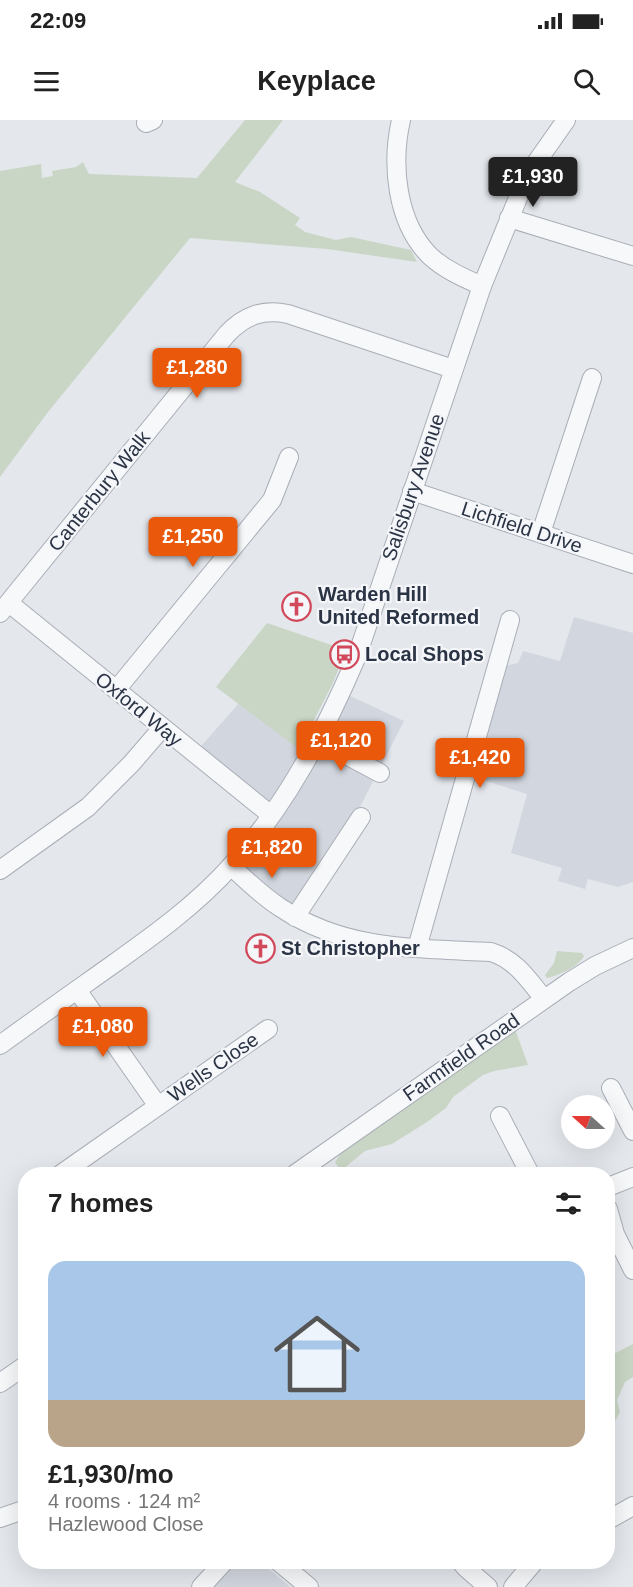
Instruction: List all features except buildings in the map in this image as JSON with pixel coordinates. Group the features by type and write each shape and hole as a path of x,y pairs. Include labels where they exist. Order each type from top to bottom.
{"street":[{"path":"401,120 397,140 396,169 401,198 411,225 429,255 447,269 482,286"},
{"name":"Salisbury Avenue","path":"0,1045 154,935 197,900 231,866 271,815 318,740 338,702 357,656 453,369 509,218 531,170 566,120"},
{"path":"509,218 633,256"},
{"name":"Canterbury Walk","path":"4,608 227,334 249,316 266,312 288,314 453,369"},
{"path":"541,533 592,378"},
{"path":"116,690 272,500 289,457"},
{"name":"Lichfield Drive","path":"412,491 633,564"},
{"name":"Oxford Way","path":"4,608 116,690 271,815"},
{"path":"417,948 510,620"},
{"path":"0,870 88,807 131,764 162,728"},
{"path":"318,740 380,773"},
{"path":"295,917 361,817"},
{"path":"231,866 263,895 295,917 317,928 373,945 491,952 500,955 522,970 544,999"},
{"name":"Farmfield Road","path":"305,1167 544,999 588,970 633,948"},
{"name":"Wells Close","path":"77,990 158,1106"},
{"name":"Wells Close","path":"71,1167 268,1029"},
{"path":"615,1106 633,1131"},
{"path":"500,1130 525,1167"},
{"path":"615,1184 633,1178"},
{"path":"615,1234 633,1270"},
{"path":"0,1383 18,1371"},
{"path":"615,1516 633,1507"},
{"path":"0,1518 18,1512"},
{"path":"201,1587 218,1569"},
{"path":"287,1569 309,1587"},
{"path":"466,1569 488,1587"},
{"path":"513,1587 528,1569"}],"shaded area":[{"path":"574,617 633,633 633,882 618,887 588,879 585,889 558,881 562,868 511,853 527,794 474,777 505,666 518,663 523,651 560,661"},
{"path":"333,688 404,721 305,914 230,859 263,815 196,752 240,702 306,746"},
{"path":"210,1569 269,1569 290,1587 197,1587"}],"green space":[{"path":"245,120 283,120 235,182 260,192 300,218 295,225 305,232 336,240 351,237 411,250 417,262 327,249 190,238 48,412 0,477 0,171 41,164 42,178 53,176 52,171 76,167 83,162 89,174 197,178"},
{"path":"267,623 343,649 340,657 343,658 332,685 299,749 216,687"},
{"path":"557,951 582,953 584,956 578,964 568,970 547,978 545,975 554,963"},
{"path":"515,1029 528,1065 483,1075 453,1097 446,1108 427,1122 392,1144 365,1151 345,1167 338,1167 335,1162 346,1146"},
{"path":"633,1344 633,1377 625,1382 617,1400 620,1412 615,1421 615,1353"}],"place":[{"name":"Warden Hill United Reformed","path":"297,606"},
{"name":"Local Shops","path":"344,654"},
{"name":"St Christopher","path":"260,948"}]}
